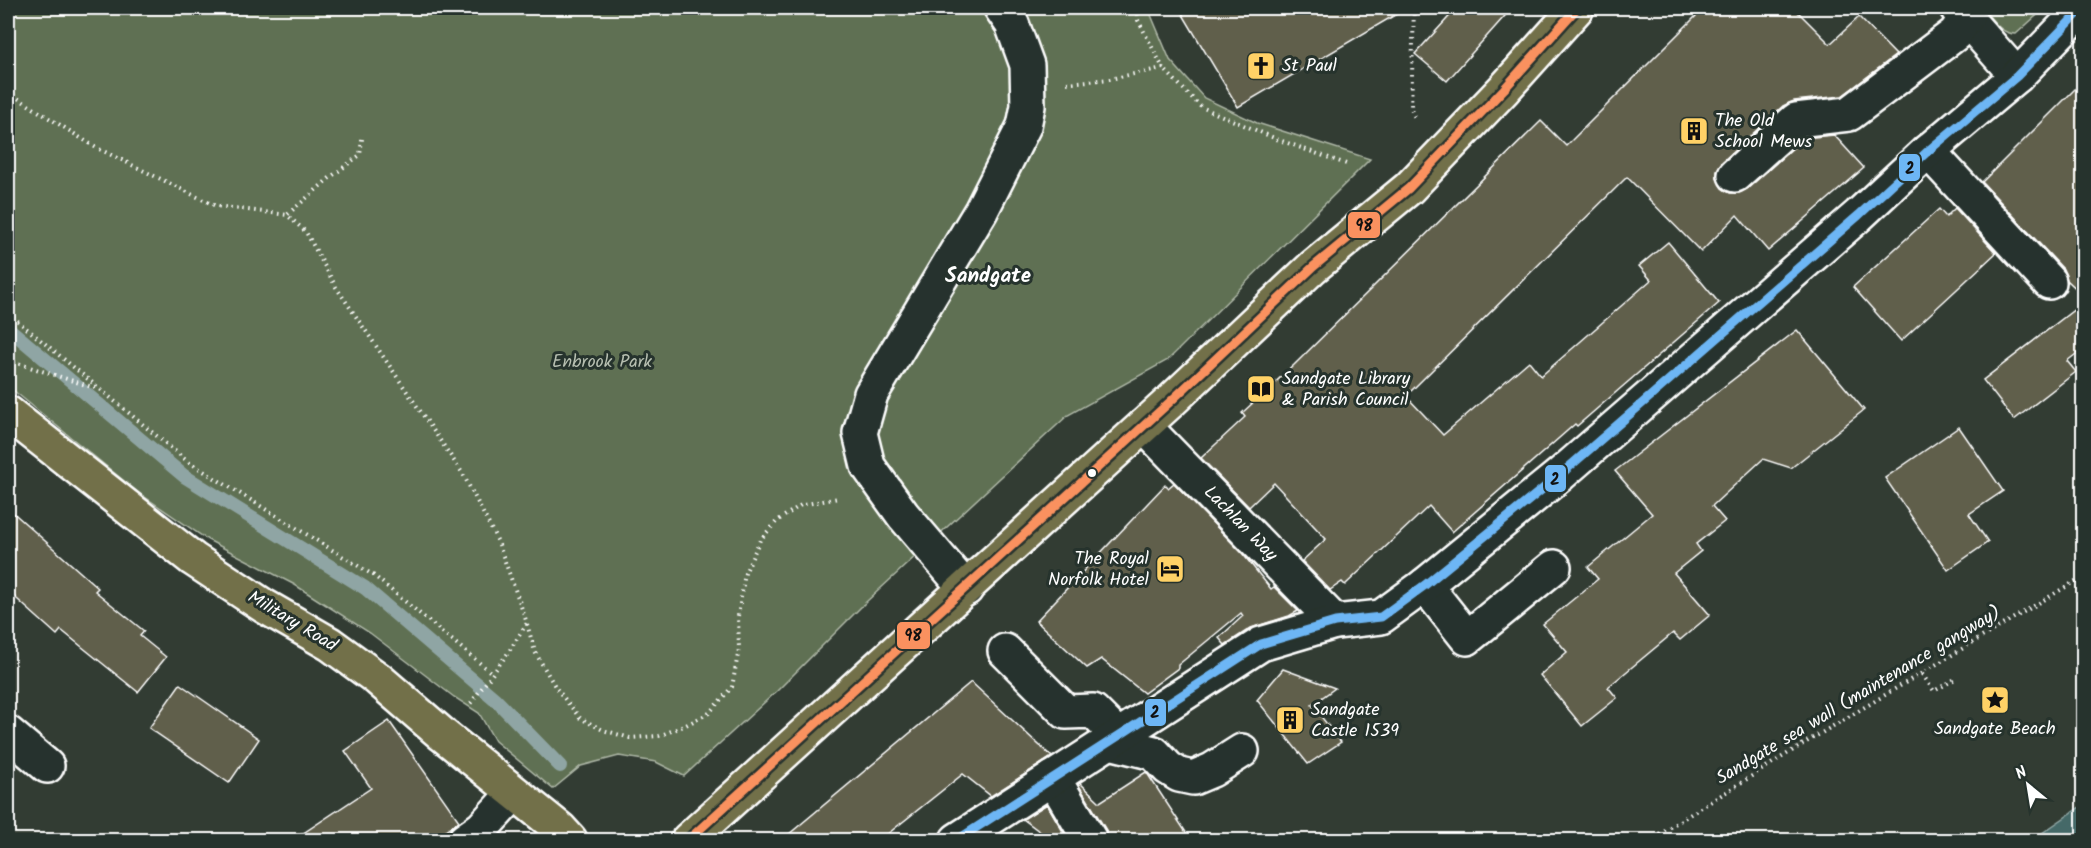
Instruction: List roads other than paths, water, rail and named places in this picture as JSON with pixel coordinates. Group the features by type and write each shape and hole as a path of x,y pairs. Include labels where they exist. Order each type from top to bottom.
{"main road":[{"path":"688,840 1144,426 1313,267 1409,188 1504,89 1577,8"},
{"name":"Military Road","path":"8,412 193,559 264,606 330,644 378,679 560,829 570,840"}],"street":[{"path":"966,589 903,515 868,466 860,433 871,394 981,211 1024,126 1028,106 1027,64 1012,24 1001,8"},
{"path":"957,840 1261,644 1335,622 1381,617 1425,585 1561,474 1850,223 1928,151 2017,76 2083,8"},
{"path":"1962,12 2017,76"},
{"path":"1735,175 1796,120 1849,114 1955,34 1962,12"},
{"path":"1928,151 2049,282"},
{"name":"Lachlan Way","path":"1144,426 1335,622"},
{"path":"1425,585 1467,638 1554,567"},
{"path":"1005,651 1066,712 1093,711 1114,739 1154,753 1168,768 1179,774 1193,778 1212,770 1242,751"},
{"path":"8,733 47,766"},
{"path":"1053,778 1090,840"},
{"path":"465,840 482,828 514,793"}],"water":[{"path":"2083,805 2083,840 2032,840"}],"waterway":[{"path":"8,328 184,476 365,588 495,699 560,766"}],"place":[{"name":"St Paul","path":"1261,66"},
{"name":"The Old School Mews","path":"1694,131"},
{"name":"Sandgate Library & Parish Council","path":"1261,389"},
{"name":"The Royal Norfolk Hotel","path":"1170,569"},
{"name":"Sandgate Beach","path":"1995,700"},
{"name":"Sandgate Castle 1539","path":"1290,720"}],"district":[{"name":"Sandgate","path":"988,276"}],"park label":[{"name":"Enbrook Park","path":"602,362"}]}
